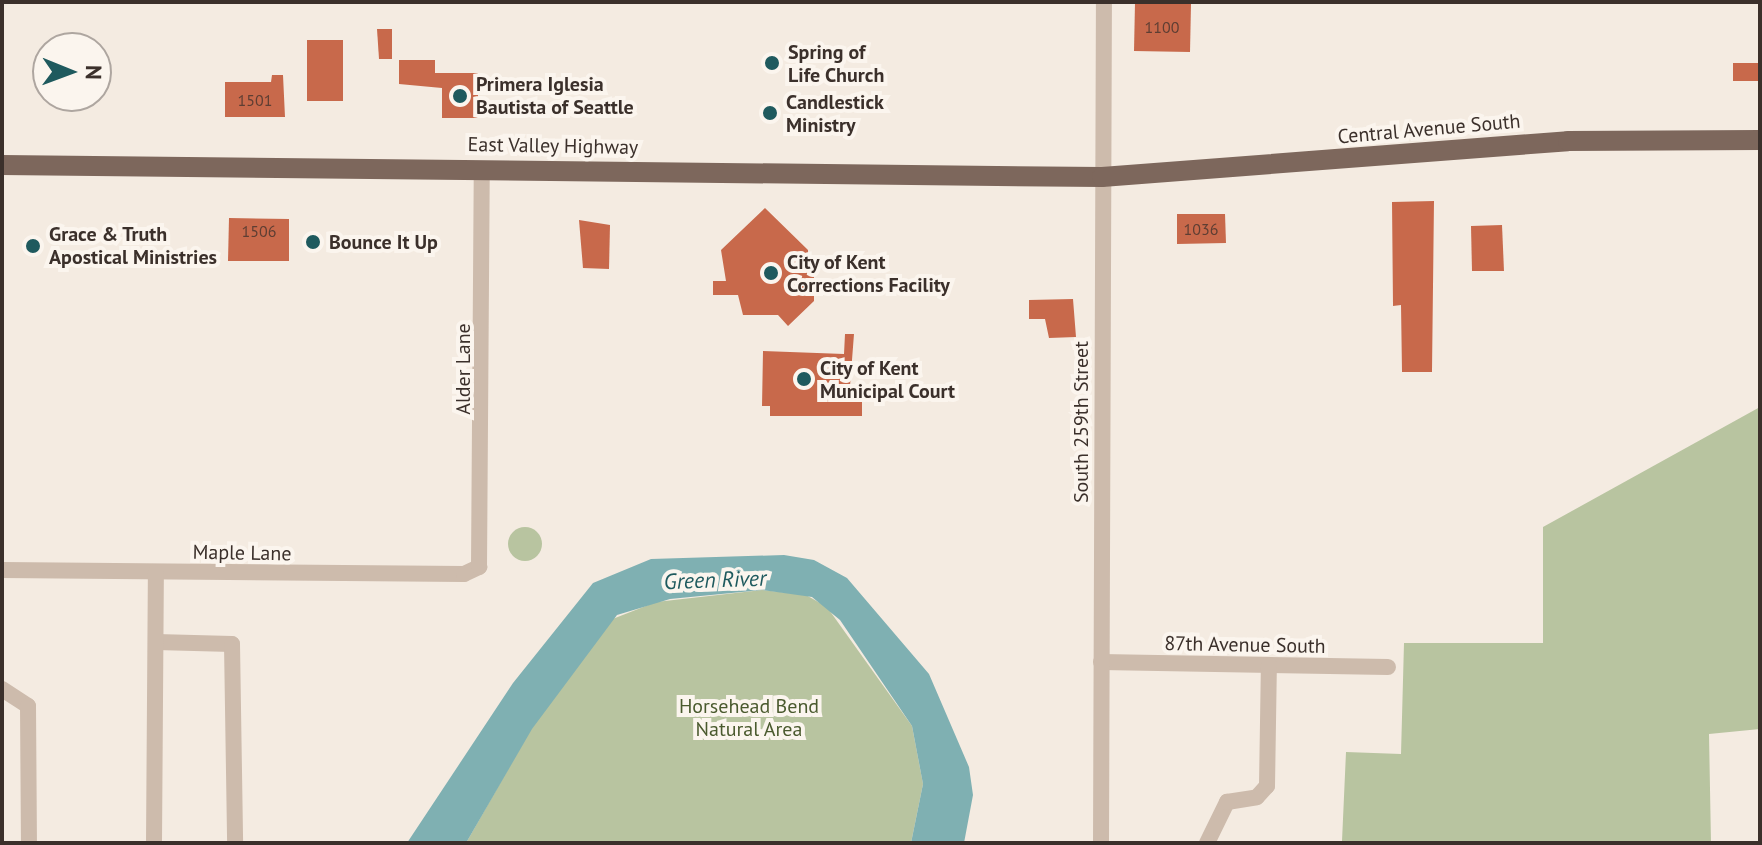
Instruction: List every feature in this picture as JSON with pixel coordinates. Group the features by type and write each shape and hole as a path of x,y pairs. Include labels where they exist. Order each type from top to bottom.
{"main road":[{"name":"Central Avenue South","path":"1102,177 1568,141 1760,140"},
{"name":"East Valley Highway","path":"2,165 1102,177"}],"street":[{"name":"South 259th Street","path":"1101,843 1104,2"},
{"name":"Alder Lane","path":"479,567 482,169"},
{"name":"Maple Lane","path":"2,570 464,574 479,567"},
{"path":"154,843 156,572"},
{"path":"156,642 232,644 235,843"},
{"name":"87th Avenue South","path":"1101,662 1388,667"},
{"path":"1207,843 1227,802 1257,797 1267,786 1269,665"},
{"path":"2,689 28,706 29,843"}],"green space":[{"path":"1760,407 1760,729 1709,734 1711,843 1285,843 1342,841 1346,752 1401,754 1404,643 1543,643 1543,527"},
{"path":"525,527 537,532 542,544 537,556 525,561 513,556 508,544 513,532"},
{"name":"Horsehead Bend Natural Area","path":"762,590 806,595 827,607 912,726 923,784 911,843 466,843 531,729 610,620 656,602"}],"water":[{"name":"Green River","path":"784,555 814,560 847,578 929,674 969,767 973,795 964,843 911,843 923,784 912,726 840,620 812,597 762,590 670,599 617,615 532,729 466,843 407,843 513,683 593,583 651,559"}],"building":[{"path":"1135,3 1191,4 1190,52 1134,51"},
{"path":"377,29 392,29 392,59 379,59"},
{"path":"307,40 343,40 343,101 307,101"},
{"name":"Primera Iglesia Bautista of Seattle","path":"399,60 435,60 435,73 478,73 478,118 442,118 442,88 399,84"},
{"path":"1733,63 1760,63 1760,81 1733,81"},
{"path":"272,75 283,75 285,117 225,117 225,82 271,82"},
{"path":"1434,201 1432,372 1402,372 1401,305 1393,306 1392,202"},
{"name":"City of Kent Corrections Facility","path":"765,208 808,250 808,265 814,265 814,301 788,326 778,315 743,315 738,295 713,295 713,281 726,281 721,250"},
{"path":"1177,214 1225,214 1226,243 1177,244"},
{"path":"229,218 289,219 289,261 228,261"},
{"path":"579,220 610,225 609,269 583,268"},
{"path":"1502,225 1504,271 1472,271 1471,226"},
{"path":"1073,299 1076,337 1049,338 1045,319 1029,319 1029,300"},
{"name":"City of Kent Municipal Court","path":"845,334 854,334 849,399 862,399 862,416 770,416 770,406 762,406 763,351 844,354"}],"place":[{"name":"Spring of Life Church","path":"772,63"},
{"name":"Primera Iglesia Bautista of Seattle","path":"460,96"},
{"name":"Candlestick Ministry","path":"770,113"},
{"name":"Bounce It Up","path":"313,242"},
{"name":"Grace & Truth Apostical Ministries","path":"33,246"},
{"name":"City of Kent Corrections Facility","path":"771,273"},
{"name":"City of Kent Municipal Court","path":"804,379"}]}
